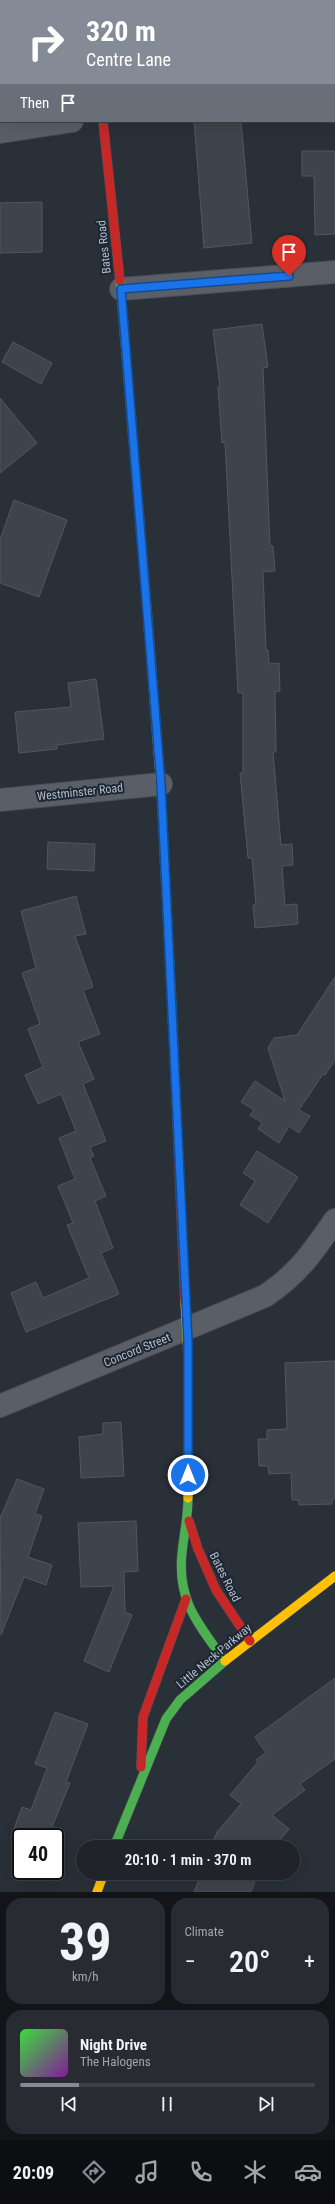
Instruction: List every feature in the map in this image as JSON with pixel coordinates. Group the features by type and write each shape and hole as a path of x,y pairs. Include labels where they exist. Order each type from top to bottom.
{"street":[{"path":"0,132 65,122"},
{"name":"Bates Road","path":"103,122 121,289 161,784 187,1329 188,1520 182,1552 181,1576 191,1613 224,1660"},
{"path":"121,289 335,272"},
{"name":"Westminster Road","path":"0,800 161,784"},
{"name":"Concord Street","path":"0,1406 265,1296 286,1283 308,1260 335,1220"},
{"name":"Bates Road","path":"188,1520 198,1549 213,1584 250,1641"},
{"name":"Little Neck Parkway","path":"117,1840 141,1777 166,1719 180,1700 224,1660 335,1576"},
{"path":"141,1777 143,1717 186,1599"},
{"path":"97,1892 101,1880"}],"building":[{"path":"194,122 241,122 252,243 204,248"},
{"path":"302,151 335,151 335,234 315,235 314,176 302,176"},
{"path":"42,202 42,252 0,253 0,203"},
{"path":"262,324 268,367 263,368 270,546 273,546 275,571 263,572 266,650 268,650 269,664 279,663 280,691 275,692 276,752 273,752 281,845 292,844 293,865 282,866 285,905 297,904 298,924 255,928 253,905 256,905 252,858 248,858 240,773 243,773 243,693 238,693 225,442 222,443 218,387 220,387 213,330"},
{"path":"13,342 52,363 41,384 2,362"},
{"path":"0,398 37,443 0,473"},
{"path":"14,500 67,520 39,597 0,583 0,540"},
{"path":"96,679 104,739 57,745 57,749 19,753 15,712 71,707 68,683"},
{"path":"48,842 95,844 94,871 47,869"},
{"path":"76,896 86,934 75,936 93,987 83,990 100,1034 78,1042 94,1079 83,1084 106,1141 90,1147 94,1156 90,1158 106,1196 95,1201 113,1248 101,1253 119,1294 26,1332 11,1293 36,1282 43,1298 89,1278 67,1225 73,1223 58,1186 75,1179 59,1138 76,1131 61,1094 38,1104 25,1075 43,1067 28,1029 40,1024 22,973 36,968 21,911"},
{"path":"335,977 335,1060 325,1075 323,1074 299,1110 310,1116 299,1133 289,1126 279,1143 258,1129 262,1123 250,1115 254,1110 241,1102 255,1081 285,1101 268,1048 274,1038 297,1035"},
{"path":"257,1151 298,1177 268,1223 240,1205 255,1181 243,1173"},
{"path":"335,1361 335,1499 332,1499 332,1504 299,1505 299,1500 292,1500 291,1473 269,1474 268,1466 259,1466 258,1439 267,1439 267,1430 287,1429 285,1363"},
{"path":"121,1422 124,1476 81,1478 79,1437 103,1434 103,1423"},
{"path":"17,1479 44,1489 35,1514 42,1516 28,1557 52,1565 46,1585 24,1577 1,1635 0,1518"},
{"path":"136,1521 138,1571 124,1572 125,1612 132,1615 109,1672 84,1661 114,1586 81,1587 78,1523"},
{"path":"335,1678 335,1759 300,1784 305,1790 272,1815 289,1829 280,1840 214,1840 217,1832 241,1804 230,1795 258,1762 256,1760 266,1753 255,1737"},
{"path":"55,1712 88,1724 66,1782 70,1783 52,1828 14,1828 22,1807 31,1810 47,1768 35,1764"},
{"path":"199,1880 255,1880 251,1892 194,1892"}],"traffic: fast":[{"path":"120,281 148,621"},
{"path":"161,789 173,1029"},
{"path":"188,1498 181,1570 183,1585 191,1611 224,1660"},
{"path":"117,1840 166,1719 180,1700 225,1661"}],"traffic: slow":[{"path":"148,621 161,789"},
{"path":"185,1302 188,1355 188,1498"},
{"path":"225,1661 335,1576"},
{"path":"97,1892 101,1880"}],"traffic: jam":[{"path":"103,122 120,281"},
{"path":"173,1029 185,1302"},
{"path":"189,1521 198,1549 216,1590 250,1641"},
{"path":"141,1767 143,1717 186,1599"}],"route":[{"path":"188,1475 188,1342 161,784 121,289 289,276"}]}
